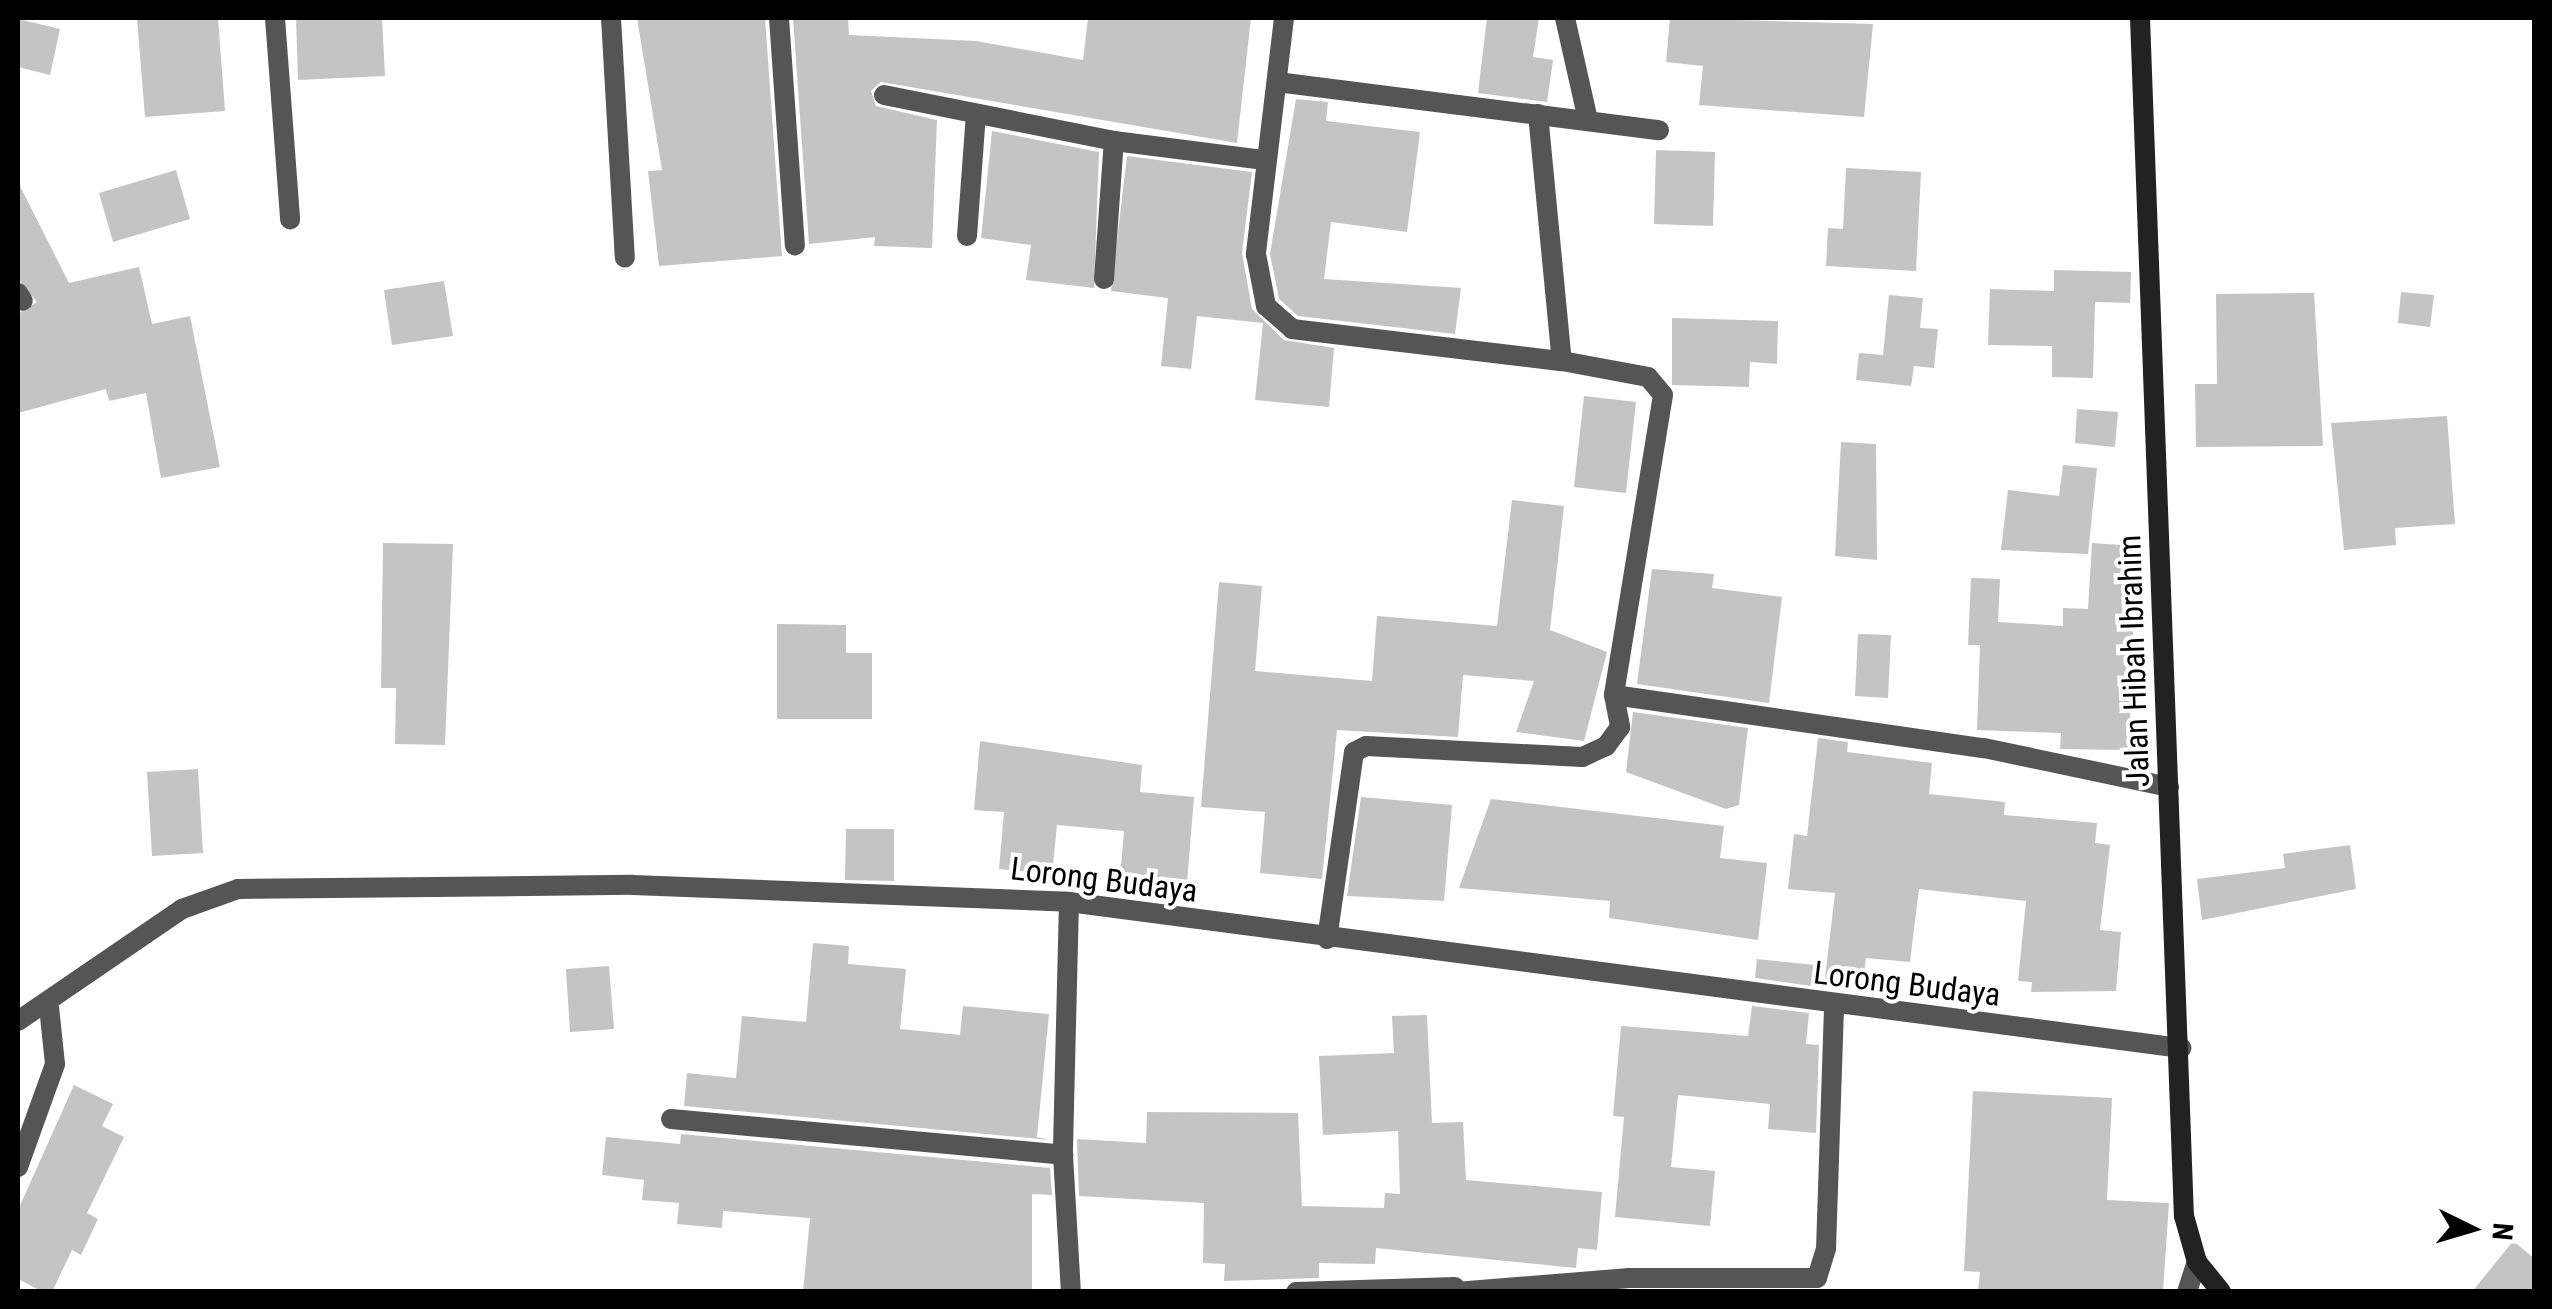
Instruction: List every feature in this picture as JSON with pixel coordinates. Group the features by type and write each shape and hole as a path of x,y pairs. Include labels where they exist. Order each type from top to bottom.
{"street":[{"path":"275,18 290,220"},
{"path":"611,18 626,258"},
{"path":"779,18 796,245"},
{"path":"1284,18 1266,160 1257,280 1266,306 1292,329 1562,361 1648,377 1663,395 1614,695 1620,727 1606,746 1582,757 1366,746 1354,752 1327,939"},
{"path":"1565,18 1588,120"},
{"name":"Jalan Hibah Ibrahim","path":"2140,18 2181,1048 2184,1216 2197,1262 2221,1292"},
{"path":"1277,82 1659,130"},
{"path":"884,96 1114,141 1266,160"},
{"path":"968,236 976,114"},
{"path":"1538,114 1562,361"},
{"path":"1104,279 1114,141"},
{"path":"1614,695 1984,748 2169,787"},
{"name":"Lorong Budaya","path":"18,1021 48,1007 182,909 238,889 633,885 1069,902 1327,939 2181,1048"},
{"path":"1069,902 1062,1154 1072,1292"},
{"path":"1296,1292 1818,1278 1826,1249 1834,1004"},
{"path":"18,1167 55,1064 48,1007"},
{"path":"671,1118 1062,1154"},
{"path":"2187,1292 2197,1262"}],"building":[{"path":"137,18 218,18 225,111 145,117"},
{"path":"296,18 382,18 385,76 298,80"},
{"path":"637,18 765,18 782,256 659,266 648,171 662,170"},
{"path":"793,18 848,18 849,35 976,41 1083,60 1088,18 1251,18 1237,143 881,82 871,91 876,106 937,120 932,248 874,246 875,237 809,244"},
{"path":"1487,18 1539,18 1533,57 1553,60 1547,102 1478,93"},
{"path":"1670,18 1873,24 1864,117 1699,105 1703,66 1666,62"},
{"path":"18,19 60,29 50,75 18,67"},
{"path":"1296,99 1328,102 1326,121 1420,132 1407,232 1331,222 1324,279 1461,288 1455,334 1298,316 1279,299 1270,254"},
{"path":"992,131 1099,152 1094,288 1026,280 1031,245 981,238"},
{"path":"1656,150 1715,152 1713,226 1654,224"},
{"path":"1127,156 1252,172 1242,253 1252,309 1284,340 1334,348 1329,407 1255,400 1263,323 1197,316 1191,369 1161,366 1168,298 1111,291"},
{"path":"1846,168 1921,172 1916,271 1826,266 1828,228 1843,229"},
{"path":"176,170 190,219 113,242 99,193"},
{"path":"18,182 69,283 139,267 152,324 190,316 220,467 161,478 146,393 109,401 106,389 18,413 18,314 37,302 18,279"},
{"path":"2054,270 2131,272 2130,303 2095,302 2093,378 2052,377 2052,346 1988,345 1990,289 2054,291"},
{"path":"444,281 453,336 392,345 384,290"},
{"path":"2401,292 2434,295 2430,327 2398,323"},
{"path":"2314,293 2323,446 2196,447 2195,384 2217,384 2216,294"},
{"path":"1889,295 1923,298 1920,328 1938,329 1934,368 1914,366 1911,386 1856,380 1859,353 1883,355"},
{"path":"1672,318 1778,321 1777,364 1750,362 1749,387 1672,385"},
{"path":"1584,396 1636,402 1626,493 1574,487"},
{"path":"2077,409 2118,412 2115,447 2075,443"},
{"path":"2447,416 2455,524 2395,528 2396,545 2344,550 2331,423"},
{"path":"1841,442 1876,444 1877,560 1835,556"},
{"path":"2063,465 2097,468 2088,554 2001,550 2008,490 2059,496"},
{"path":"1512,500 1564,506 1550,630 1607,652 1584,741 1516,732 1534,681 1463,675 1458,737 1337,730 1322,879 1260,873 1265,812 1201,807 1219,582 1262,586 1255,671 1372,681 1377,616 1497,626"},
{"path":"383,543 453,544 445,745 395,744 396,688 381,688"},
{"path":"2092,543 2136,546 2129,750 2060,749 2061,733 1977,730 1980,645 1968,645 1971,578 2000,579 1998,622 2063,626 2063,608 2088,609"},
{"path":"1652,569 1714,574 1712,588 1782,597 1769,703 1637,684"},
{"path":"777,624 846,625 846,653 872,653 872,719 777,719"},
{"path":"1858,634 1891,635 1888,698 1855,696"},
{"path":"1633,712 1748,728 1739,805 1726,809 1626,772"},
{"path":"1818,738 1848,742 1847,752 1932,763 1929,794 2005,802 2004,815 2097,823 2095,843 2110,845 2100,930 2121,932 2116,991 2031,992 2032,982 2018,981 2026,901 1919,889 1910,962 1866,958 1863,983 1825,978 1835,893 1788,889 1794,834 1807,836"},
{"path":"980,741 1142,765 1140,792 1194,797 1186,895 1119,890 1124,831 1057,825 1052,874 999,869 1004,812 974,810"},
{"path":"198,769 203,853 152,856 147,772"},
{"path":"1361,797 1452,805 1444,901 1347,896"},
{"path":"1491,799 1724,826 1720,858 1767,863 1758,940 1609,918 1610,901 1459,888"},
{"path":"846,829 894,829 894,881 845,880"},
{"path":"2350,845 2356,889 2202,920 2197,879 2285,868 2283,854"},
{"path":"813,943 849,946 848,964 906,969 900,1029 960,1035 963,1006 1049,1014 1037,1137 1050,1140 684,1106 687,1073 736,1078 742,1016 806,1022"},
{"path":"1757,959 1815,965 1812,986 1755,978"},
{"path":"609,966 614,1029 570,1032 566,969"},
{"path":"1752,1006 1809,1013 1806,1044 1819,1045 1816,1133 1768,1129 1770,1104 1678,1095 1671,1167 1715,1171 1710,1226 1615,1217 1624,1117 1613,1116 1621,1026 1748,1036"},
{"path":"1427,1015 1432,1123 1463,1122 1466,1180 1602,1192 1597,1250 1578,1248 1576,1268 1376,1248 1375,1264 1319,1263 1319,1278 1224,1281 1225,1264 1203,1263 1204,1203 1079,1196 1077,1139 1146,1143 1147,1112 1298,1113 1302,1206 1384,1208 1385,1193 1400,1194 1398,1131 1323,1135 1319,1056 1394,1053 1392,1016"},
{"path":"74,1085 113,1104 102,1126 124,1137 87,1213 98,1219 81,1255 72,1250 52,1292 43,1292 18,1279 18,1210"},
{"path":"1973,1091 2112,1098 2107,1200 2169,1203 2163,1292 1978,1292 1980,1272 1964,1271"},
{"path":"681,1134 1050,1168 1052,1195 1032,1194 1032,1292 803,1292 810,1218 723,1211 722,1228 677,1224 679,1203 642,1200 644,1180 602,1175 606,1137 680,1144"},
{"path":"2513,1241 2534,1258 2534,1292 2472,1292"}]}
